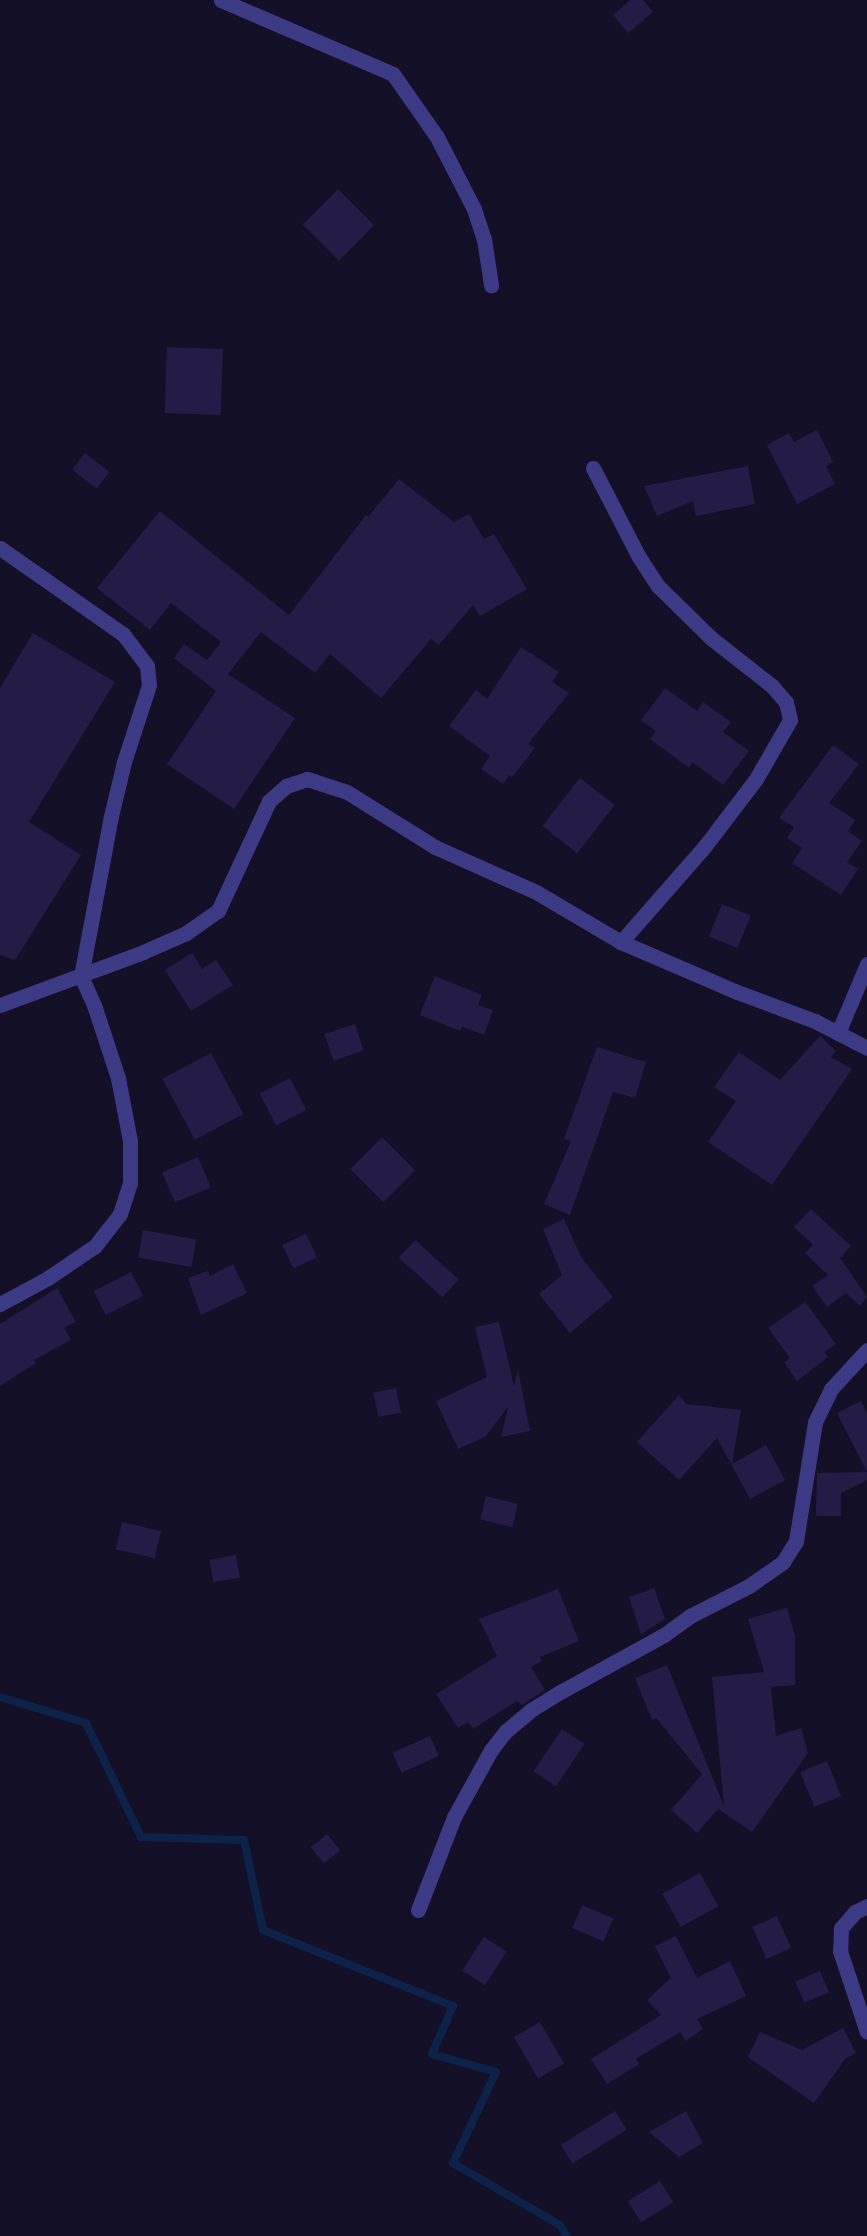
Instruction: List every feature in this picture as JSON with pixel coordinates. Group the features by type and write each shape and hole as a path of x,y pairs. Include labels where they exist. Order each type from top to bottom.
{"street":[{"path":"221,0 393,74 437,137 474,209 484,240 491,285"},
{"path":"593,468 639,557 658,586 711,638 772,686 786,702 790,720 756,779 712,838 621,942"},
{"path":"0,548 123,634 147,666 149,685 124,762 111,816 81,976 95,1008 118,1078 130,1141 130,1183 120,1214 95,1246 48,1278 0,1304"},
{"path":"0,1005 81,976 186,933 218,911 269,801 286,786 307,779 347,792 435,847 536,892 621,942 838,1033 867,1048"},
{"path":"838,1033 867,964"},
{"path":"418,1910 454,1817 491,1750 506,1731 531,1710 562,1691 664,1635 690,1616 749,1586 783,1562 796,1541 815,1422 831,1389 867,1350"},
{"path":"867,1906 855,1912 841,1928 840,1951 867,2032"}],"building":[{"path":"630,0 643,0 653,12 628,33 613,15"},
{"path":"338,189 374,225 339,260 303,224"},
{"path":"167,347 223,349 221,415 165,413"},
{"path":"817,430 833,462 826,466 835,484 797,504 767,445 789,433 794,442"},
{"path":"85,453 109,472 96,489 72,470"},
{"path":"748,466 755,504 696,516 693,501 657,516 644,486"},
{"path":"399,479 454,522 469,514 484,539 494,534 527,589 480,616 473,605 439,645 431,639 381,698 330,654 315,673 261,632 228,674 295,718 234,809 167,764 216,691 174,658 184,644 207,660 221,642 171,603 150,630 97,588 160,511 289,615 366,515 368,517"},
{"path":"33,633 115,682 29,822 81,855 15,960 0,955 0,688"},
{"path":"521,647 559,672 552,682 569,693 528,744 535,748 512,777 509,775 503,784 481,769 490,756 449,726 476,690 487,699"},
{"path":"665,688 697,711 703,702 731,722 723,732 749,751 723,785 692,762 689,768 650,739 656,731 641,720"},
{"path":"833,745 859,764 829,803 855,820 848,831 862,841 847,862 858,869 841,895 792,863 802,848 787,838 794,827 779,818"},
{"path":"580,778 615,805 577,853 542,826"},
{"path":"722,904 751,916 738,948 709,936"},
{"path":"192,953 202,969 216,960 233,985 191,1011 165,970"},
{"path":"435,976 482,995 478,1005 493,1010 484,1035 462,1027 460,1031 420,1015"},
{"path":"355,1024 364,1051 333,1061 325,1034"},
{"path":"820,1036 836,1051 831,1057 852,1069 772,1185 708,1142 736,1101 714,1087 739,1052 780,1080"},
{"path":"597,1047 646,1062 635,1098 613,1092 570,1215 544,1204 571,1141 564,1139"},
{"path":"211,1053 243,1114 195,1140 162,1079"},
{"path":"290,1078 306,1110 276,1126 260,1093"},
{"path":"382,1137 415,1170 383,1202 350,1169"},
{"path":"198,1157 211,1187 175,1203 162,1172"},
{"path":"811,1209 851,1246 840,1258 867,1297 860,1306 846,1293 827,1307 812,1286 828,1275 805,1253 813,1245 794,1227"},
{"path":"564,1219 581,1257 613,1297 570,1333 539,1294 562,1275 543,1229"},
{"path":"143,1230 196,1239 191,1267 138,1258"},
{"path":"306,1234 317,1258 293,1269 282,1245"},
{"path":"415,1240 459,1279 443,1297 399,1258"},
{"path":"233,1264 247,1293 201,1315 188,1278 208,1271 210,1276"},
{"path":"131,1272 143,1296 106,1315 94,1291"},
{"path":"57,1288 76,1322 64,1328 71,1340 34,1360 36,1363 0,1386 0,1324"},
{"path":"805,1302 836,1344 824,1352 828,1357 797,1381 784,1362 790,1358 768,1328"},
{"path":"499,1322 514,1386 518,1370 530,1431 501,1437 508,1407 485,1437 458,1449 436,1401 487,1377 475,1327"},
{"path":"396,1388 401,1413 378,1417 373,1392"},
{"path":"679,1395 686,1404 741,1410 732,1464 766,1445 785,1480 750,1499 717,1438 679,1480 637,1442"},
{"path":"861,1401 867,1414 867,1472 837,1413"},
{"path":"867,1472 867,1480 841,1493 841,1516 816,1516 817,1473"},
{"path":"486,1496 518,1504 512,1527 480,1519"},
{"path":"122,1522 161,1531 155,1558 116,1549"},
{"path":"236,1555 240,1578 213,1582 209,1560"},
{"path":"654,1588 665,1619 641,1634 629,1597"},
{"path":"558,1589 579,1641 540,1657 542,1661 531,1667 545,1690 522,1705 517,1701 473,1729 468,1722 458,1728 436,1694 497,1656 479,1619"},
{"path":"787,1608 795,1636 795,1685 771,1687 776,1736 801,1728 808,1753 752,1832 718,1809 697,1833 671,1810 702,1774 656,1718 652,1720 635,1678 667,1665 724,1806 712,1677 764,1672 748,1619"},
{"path":"562,1729 584,1744 556,1786 533,1771"},
{"path":"430,1736 439,1756 401,1773 393,1753"},
{"path":"827,1761 841,1796 814,1807 800,1772"},
{"path":"327,1834 340,1850 324,1864 311,1847"},
{"path":"700,1873 718,1906 681,1927 662,1894"},
{"path":"582,1905 613,1918 604,1941 572,1928"},
{"path":"777,1916 791,1948 767,1959 752,1927"},
{"path":"676,1936 697,1978 730,1961 746,1996 697,2019 703,2029 686,2041 680,2032 636,2059 639,2064 607,2084 591,2059 661,2015 647,2000 671,1978 655,1946"},
{"path":"484,1937 507,1952 485,1985 462,1971"},
{"path":"820,1971 829,1992 804,2003 795,1982"},
{"path":"540,2022 564,2064 538,2079 514,2037"},
{"path":"843,2028 856,2053 845,2059 814,2103 748,2057 760,2032 802,2050"},
{"path":"615,2111 627,2130 572,2164 561,2145"},
{"path":"686,2111 703,2143 679,2157 649,2132"},
{"path":"660,2181 673,2202 641,2222 628,2201"}],"waterway":[{"path":"0,1697 86,1723 141,1837 244,1840 263,1930 453,2006 432,2054 496,2072 453,2163 560,2225 567,2236"}]}
